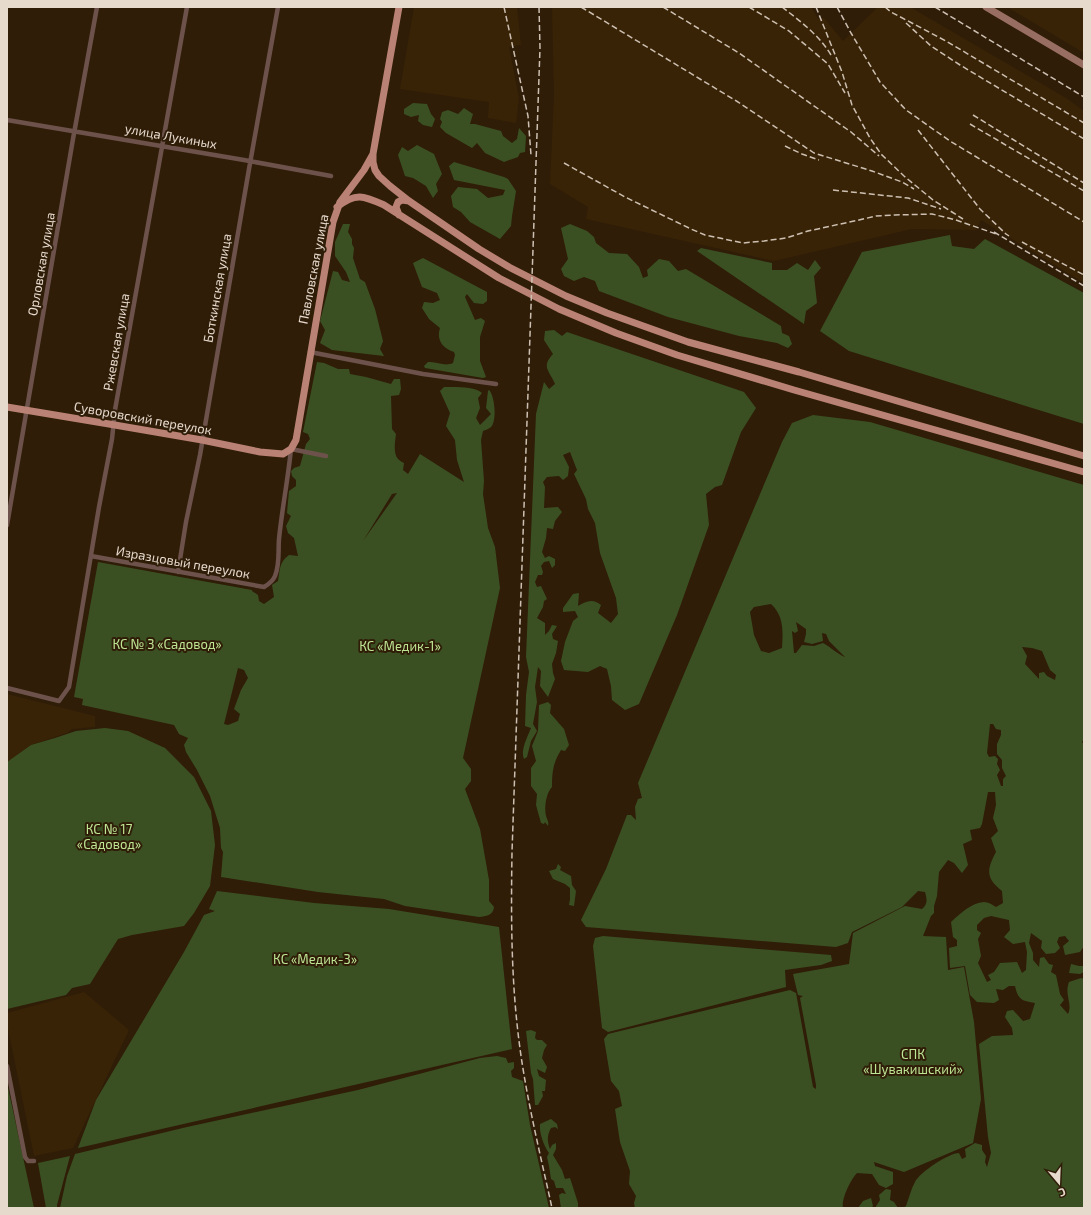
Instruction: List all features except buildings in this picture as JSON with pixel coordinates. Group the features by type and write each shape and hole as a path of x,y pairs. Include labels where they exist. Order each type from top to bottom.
{"main road":[{"name":"Павловская улица","path":"291,449 296,440 333,222 340,202 364,170 373,154 399,7"},
{"path":"986,7 1084,65"},
{"path":"373,154 375,170 379,176 409,201 454,233 509,267 551,289 607,313 688,342 807,374 1084,456"},
{"path":"338,207 345,201 355,197 363,197 384,204 498,278 560,309 630,338 677,355 1084,472"},
{"path":"399,215 396,207 398,202 402,200 409,201"},
{"name":"Суворовский переулок","path":"7,408 113,424 260,452 283,454 291,449"}],"street":[{"name":"Орловская улица","path":"7,525 97,7"},
{"name":"Ржевская улица","path":"7,688 59,701 69,687 112,439 113,424 187,7"},
{"name":"Боткинская улица","path":"178,572 186,522 200,455 278,7"},
{"name":"улица Лукиных","path":"7,120 331,176"},
{"path":"310,352 423,374 496,384"},
{"path":"291,449 326,456"},
{"name":"Павловская улица","path":"270,583 275,577 278,565 279,540 291,449"},
{"name":"Изразцовый переулок","path":"91,556 259,586 264,586 270,583"},
{"path":"7,1066 26,1157 28,1161 34,1161"}],"shaded area":[{"path":"414,7 517,7 521,45 509,47 519,98 516,123 488,118 489,102 400,89"},
{"path":"552,7 811,7 818,19 824,18 843,41 878,7 910,7 1066,98 1084,111 1084,283 981,220 976,230 912,229 774,261 586,219 588,207 550,184 554,95"},
{"path":"1007,7 1084,7 1084,53 1054,35"},
{"path":"7,694 95,716 95,727 72,729 67,733 31,745 7,762"},
{"path":"84,992 129,1030 73,1148 34,1156 7,1024 7,1013"}],"green space":[{"path":"413,103 427,104 435,119 432,127 423,125 418,121 419,115 411,117 404,114 404,109"},
{"path":"464,108 473,114 470,124 501,131 503,136 512,143 517,139 519,128 526,136 525,152 520,153 518,157 504,162 485,153 477,143 472,148 446,133 440,127 442,122 440,119 442,112 448,110 458,114"},
{"path":"417,145 434,154 442,174 436,184 438,191 433,198 426,186 413,178 405,176 398,155 402,147 408,151"},
{"path":"454,162 504,177 508,179 516,191 511,226 500,239 470,222 461,212 453,207 451,196 458,187 477,189 488,198 503,195 505,190 454,180 449,166"},
{"path":"343,224 350,224 348,232 352,239 354,248 353,258 360,279 365,282 375,309 383,341 380,349 384,356 332,350 320,343 325,330 320,321 333,271 338,272 342,280 350,282 346,272 335,256 335,242"},
{"path":"570,224 587,231 594,237 596,243 609,253 627,254 639,267 643,278 648,276 647,270 659,259 669,261 678,271 686,269 781,326 782,333 789,336 792,344 788,348 777,343 739,336 668,317 599,291 595,281 584,277 574,281 564,276 561,269 568,259 561,228"},
{"path":"950,235 952,246 974,249 985,239 1084,293 1084,424 849,351 820,331 862,252"},
{"path":"701,248 772,263 772,270 787,270 797,263 808,270 815,260 821,268 814,276 817,303 806,311 804,324 697,251"},
{"path":"423,258 487,292 487,301 483,304 474,303 467,294 465,297 475,320 481,318 485,321 480,337 480,361 486,377 483,378 425,368 424,366 428,362 444,364 453,363 455,355 454,352 447,349 441,343 439,336 440,328 429,319 422,308 424,302 433,303 440,300 437,293 422,287 413,263"},
{"path":"554,330 562,336 567,332 744,392 756,408 741,432 722,485 715,487 706,494 709,525 677,615 639,704 625,710 612,700 611,686 607,669 600,666 588,672 564,670 561,661 565,642 573,621 578,617 575,611 563,612 563,608 573,594 579,593 578,606 590,601 601,605 598,613 611,623 618,614 616,598 600,553 595,523 574,474 577,470 570,452 563,455 569,467 568,476 563,480 559,476 547,477 543,482 545,487 544,508 558,507 562,512 555,521 553,529 547,528 542,552 545,558 549,556 555,559 555,565 552,568 549,561 544,562 541,566 543,572 542,575 538,575 535,582 537,587 541,586 547,599 544,601 543,607 537,618 545,623 545,635 552,625 557,626 552,634 553,639 558,641 552,664 555,679 548,697 540,686 541,671 538,667 535,687 537,702 533,724 537,731 531,741 527,757 524,759 523,751 531,728 525,726 526,695 529,672 526,657 536,414 544,382 549,389 555,384 547,369 547,362 553,354 544,340 545,331"},
{"path":"317,362 324,363 338,369 349,369 350,374 391,384 394,379 400,379 401,389 399,395 391,396 392,429 396,434 395,454 400,461 404,463 403,470 408,474 420,454 464,482 457,460 455,440 446,426 450,413 440,391 444,387 459,387 475,389 482,393 478,398 480,408 476,418 480,425 491,414 486,408 489,390 493,397 495,414 493,424 491,427 483,431 481,440 484,481 483,494 488,528 495,547 500,588 463,758 471,769 471,781 465,789 480,829 489,880 489,901 494,907 489,915 479,917 405,906 384,899 318,892 221,877 223,852 221,848 220,828 210,796 186,752 184,745 188,738 179,734 174,725 82,705 83,699 74,697 98,562 252,590 258,595 259,601 264,604 274,597 272,585 278,581 280,566 283,560 289,555 298,556 294,538 288,533 286,526 291,516 287,513 289,491 296,486 296,480 292,476 291,471 300,466 306,444 310,439 308,434 303,432","holes":["397,493 363,541 392,494","238,668 244,670 248,678 241,690 234,709 240,714 238,721 228,725 224,724"]},
{"name":"СПК «Шувакишский»","path":"813,415 870,422 1084,485 1084,739 1082,742 1084,745 1084,946 1080,952 1065,955 1063,946 1069,941 1065,936 1059,937 1057,942 1060,948 1055,953 1046,954 1041,948 1042,941 1031,933 1029,943 1033,953 1033,960 1039,967 1040,958 1044,957 1049,964 1053,965 1051,972 1056,975 1060,994 1064,1000 1060,1005 1068,1014 1070,1007 1067,991 1069,982 1081,978 1084,979 1084,1208 903,1208 906,1206 915,1182 928,1168 954,1154 959,1153 962,1159 966,1157 965,1149 975,1143 982,1145 982,1150 986,1156 985,1162 987,1167 991,1153 988,1137 979,1044 992,1036 1013,1035 1012,1028 1005,1017 1007,1011 1013,1010 1023,1021 1030,1019 1035,1003 1021,999 1015,986 1009,986 1003,990 996,989 999,1000 994,1003 977,1002 970,995 965,966 950,968 949,948 957,946 957,940 953,937 951,922 966,909 975,904 986,902 996,907 1003,903 1002,891 993,882 989,873 989,868 996,852 991,838 998,831 993,818 996,805 995,792 988,792 982,824 980,828 970,830 972,840 963,844 968,865 962,873 954,863 948,860 939,872 934,913 931,916 923,936 946,937 948,970 964,967 974,1022 981,1099 973,1143 904,1172 874,1162 875,1166 893,1172 893,1184 886,1188 879,1185 872,1174 857,1173 847,1189 843,1208 635,1208 634,1203 636,1196 629,1184 630,1171 620,1142 615,1109 622,1106 619,1091 611,1081 604,1039 608,1034 790,990 796,993 813,1087 816,1089 800,998 803,996 798,995 793,974 849,964 853,933 905,906 922,909 927,899 925,892 918,891 902,907 852,932 848,943 836,947 586,927 581,920 606,869 627,815 631,815 636,820 635,807 638,799 642,798 638,783 782,442 792,423","holes":["771,604 775,609 782,624 782,648 769,653 761,651 754,635 750,612 754,607","796,622 806,629 804,642 812,644 823,641 822,633 826,634 829,641 845,657 823,643 814,646 802,645 796,653 794,653 792,631 795,633 798,631","1022,647 1042,651 1050,670 1056,675 1055,680 1047,676 1044,672 1039,673 1039,679 1025,664 1027,656","990,724 993,724 996,729 1001,730 1001,735 997,744 997,754 1002,760 1002,768 1006,776 1003,779 1003,786 1001,786 997,775 1000,770 997,764 998,759 995,756 989,757 987,753","991,916 1009,920 1010,930 1004,937 1013,944 1025,942 1027,952 1026,970 1022,973 1017,962 1000,963 994,972 988,975 991,980 987,982 978,963 981,956 978,939 981,933 977,930 977,925 984,918"]},
{"path":"548,702 551,705 550,713 564,729 569,745 565,751 561,750 556,759 552,777 552,787 548,793 545,805 548,826 545,822 544,824 541,823 536,805 537,794 531,786 531,768 536,761 532,746 538,731 539,705"},
{"name":"КС № 17 «Садовод»","path":"105,728 128,731 165,748 194,777 211,811 215,845 210,886 194,913 184,926 132,935 118,939 90,984 72,988 66,995 7,1009 7,762 31,745 76,731"},
{"path":"558,864 561,867 560,870 571,876 572,885 576,891 574,906 569,905 570,888 553,879 549,871 556,869"},
{"name":"КС «Медик-3»","path":"217,891 314,903 389,909 499,927 512,1049 78,1148 96,1100 184,952 204,915 215,911 209,909"},
{"path":"603,936 831,955 832,961 821,965 785,970 786,987 608,1032 602,1028 593,946 595,938"},
{"path":"1071,964 1084,966 1084,972 1080,974 1069,973"},
{"path":"531,1030 536,1032 535,1038 537,1040 542,1040 547,1045 542,1058 547,1067 545,1073 537,1069 539,1076 546,1080 545,1091 542,1091 543,1096 538,1105 535,1105 526,1031"},
{"path":"497,1056 506,1058 508,1063 514,1062 514,1068 511,1071 512,1077 523,1081 530,1125 549,1208 60,1208 67,1176 75,1154 187,1127 358,1090 480,1058"},
{"path":"7,1083 34,1208 7,1208"},
{"path":"551,1119 557,1124 558,1129 555,1127 551,1128 548,1136 549,1146 550,1149 552,1145 556,1143 556,1149 553,1155 562,1170 565,1179 570,1178 578,1203 578,1208 561,1208 559,1195 562,1193 566,1194 563,1188 556,1188 554,1181 551,1179 547,1157 549,1153 542,1139 540,1124"},
{"path":"70,1156 57,1208 46,1208 38,1163"},
{"path":"886,1189 891,1190 890,1200 894,1202 898,1208 875,1208 880,1200 879,1195"},
{"path":"871,1198 873,1206 871,1208 858,1208 863,1201"}],"railway":[{"path":"504,7 528,116 531,155"},
{"path":"539,7 540,48 512,852 512,923 514,994 519,1041 525,1083 552,1208"},
{"path":"581,7 738,102 814,153 872,171 902,182 914,189"},
{"path":"663,7 739,53 851,132 879,156"},
{"path":"749,7 789,31 828,64 845,93"},
{"path":"782,7 815,35 831,55"},
{"path":"816,7 842,72 852,105 870,138 881,154 904,176 933,200 963,219"},
{"path":"837,7 880,82 906,110 950,141 1084,222"},
{"path":"885,7 891,12 946,41 1084,123"},
{"path":"935,7 1084,97"},
{"path":"906,23 931,46 960,65 1084,139"},
{"path":"973,115 1084,183"},
{"path":"970,124 1084,191"},
{"path":"918,130 980,209 1009,236"},
{"path":"785,146 819,160"},
{"path":"564,163 625,197 691,229 705,235 743,243 786,238 808,231 876,216 895,215 932,214 956,220 999,235"},
{"path":"833,190 908,198 941,209"},
{"path":"994,232 1084,286"},
{"path":"1022,242 1084,275"}],"park label":[{"name":"КС № 3 «Садовод»","path":"167,644"},
{"name":"КС «Медик-1»","path":"400,646"}]}
